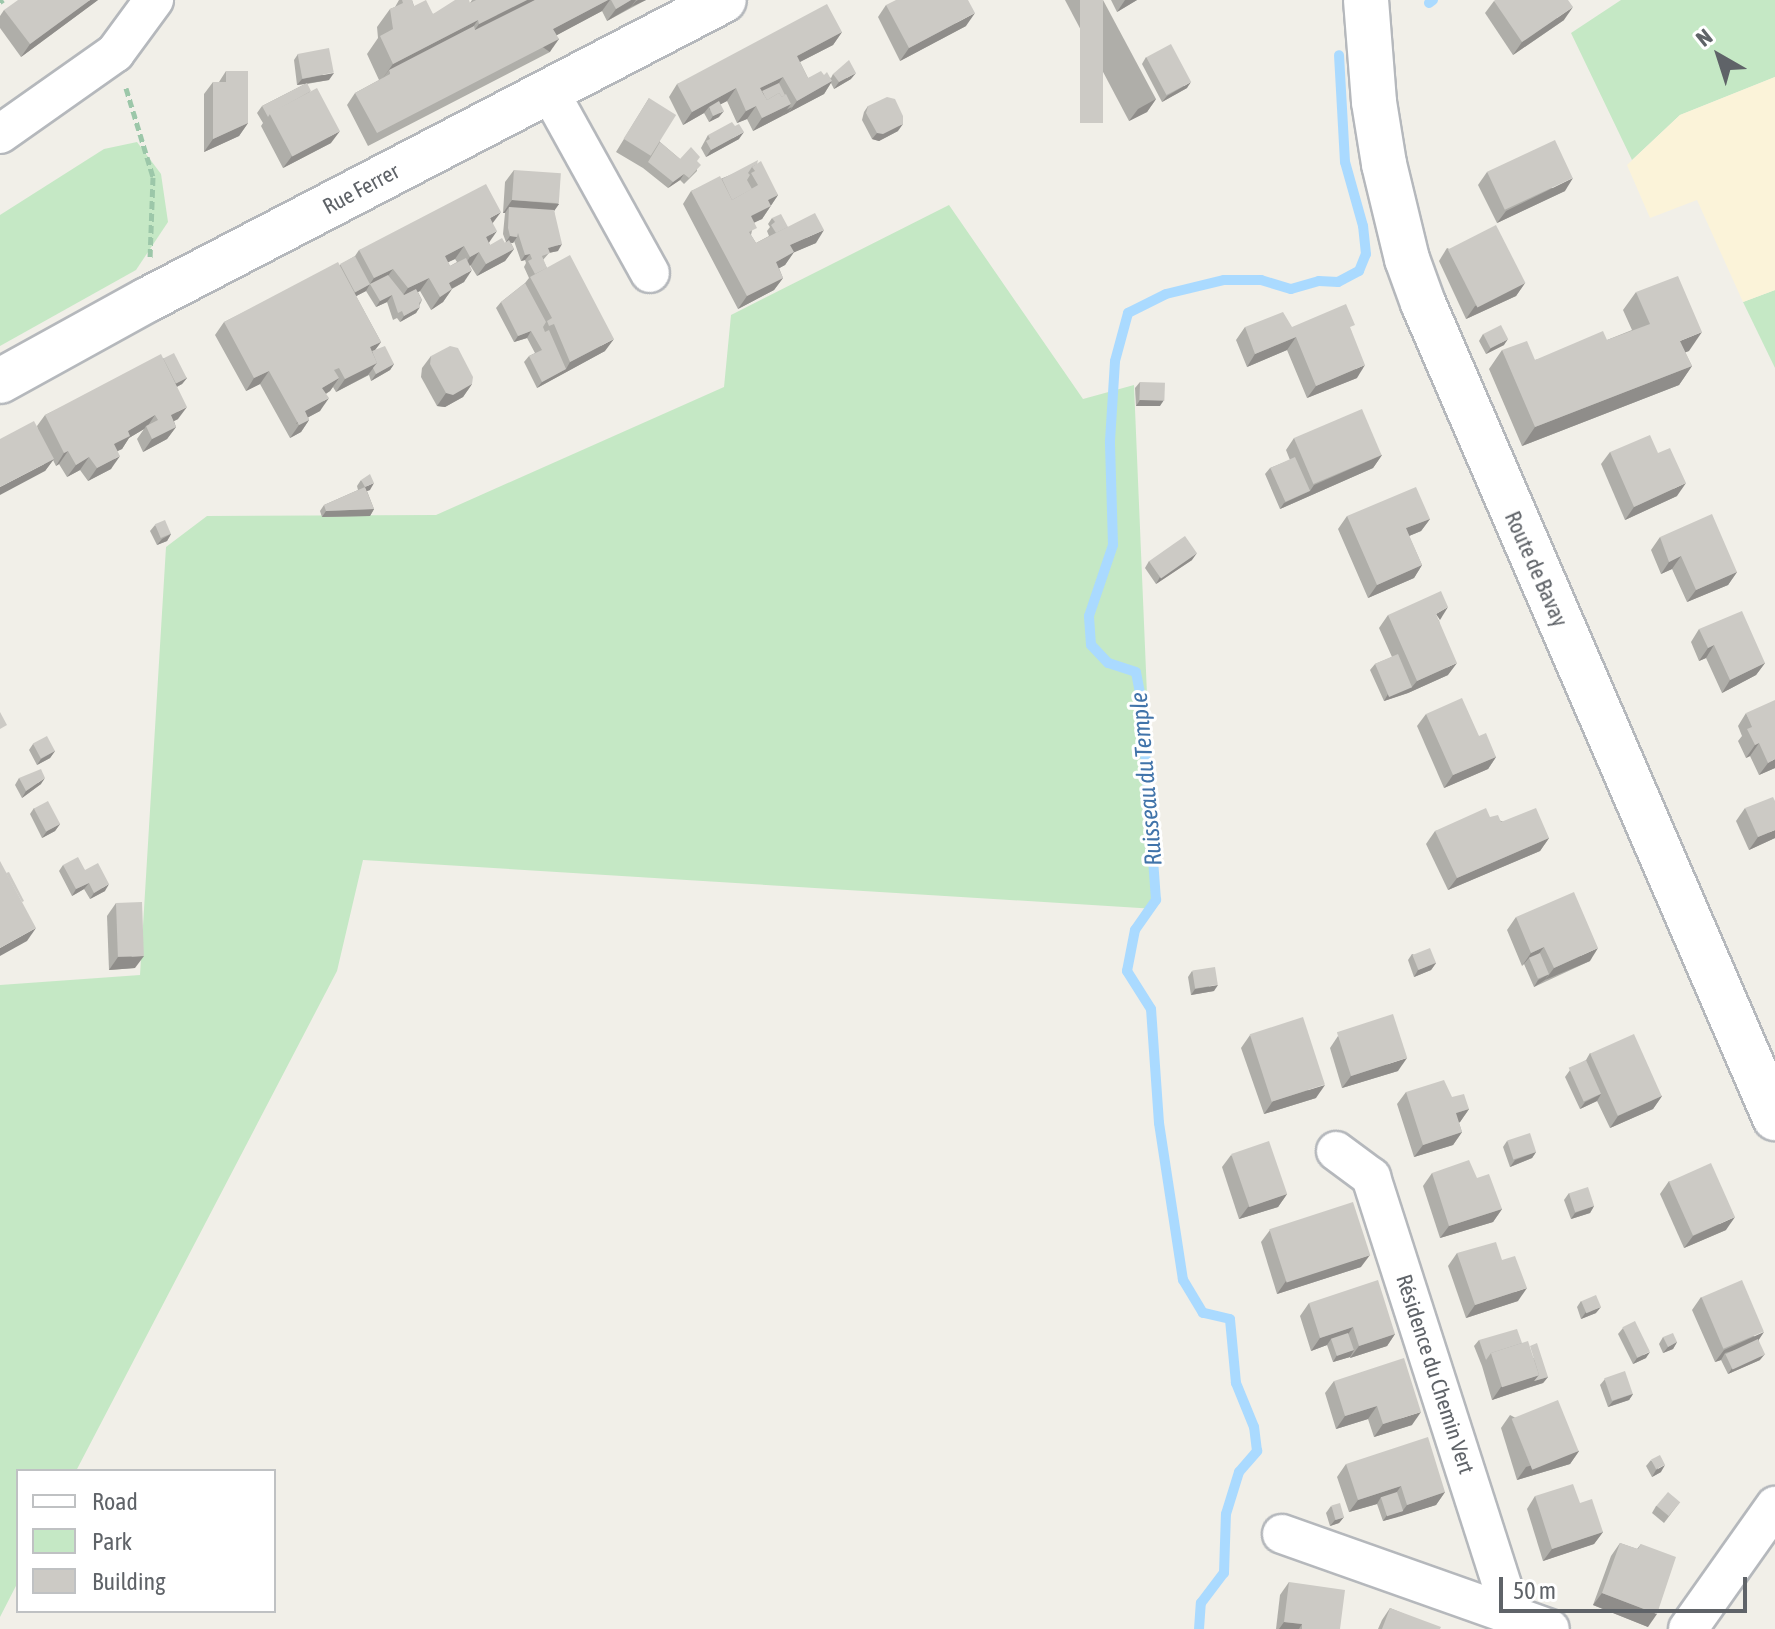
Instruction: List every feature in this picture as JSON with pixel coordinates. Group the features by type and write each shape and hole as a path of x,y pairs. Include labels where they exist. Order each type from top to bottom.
{"main road":[{"name":"Rue Ferrer","path":"0,381 147,300 724,0"},
{"name":"Route de Bavay","path":"1366,0 1374,102 1384,164 1407,259 1423,303 1775,1118"}],"street":[{"path":"0,134 115,53 154,0"},
{"path":"549,91 650,273"},
{"name":"Résidence du Chemin Vert","path":"1336,1151 1371,1177 1511,1612"},
{"path":"1688,1629 1775,1506"},
{"path":"1282,1534 1511,1612 1550,1629"}],"path":[{"path":"115,53 153,177 147,300"}],"green space":[{"path":"1621,0 1775,0 1775,77 1680,115 1632,160 1571,33"},
{"path":"137,142 161,174 168,222 136,270 0,346 0,215 104,149"},
{"path":"949,205 1083,399 1134,385 1156,909 363,860 337,971 77,1469 16,1469 16,1586 0,1617 0,985 140,975 166,547 207,516 436,515 724,387 731,315"},
{"path":"1775,290 1775,368 1743,302"}],"sand":[{"path":"1775,77 1775,290 1743,302 1697,200 1650,218 1627,165 1680,115"}],"building":[{"path":"18,0 90,0 30,44 4,10"},
{"path":"402,0 412,0 414,6 426,0 433,14 455,0 469,0 470,3 476,0 527,0 479,24 478,20 393,64 380,36 393,29 390,9 403,3"},
{"path":"535,0 608,0 553,29 559,39 377,133 355,93 390,74 389,70 474,26 475,30"},
{"path":"611,0 631,0 616,9"},
{"path":"896,0 968,0 975,13 909,48 886,5"},
{"path":"1080,0 1103,0 1103,123 1080,123"},
{"path":"1495,0 1568,0 1573,7 1522,42"},
{"path":"827,4 842,32 797,56 808,78 821,71 824,75 827,72 832,81 797,101 783,77 760,88 767,100 779,93 782,97 786,94 791,104 762,118 756,106 746,111 736,88 692,112 677,84"},
{"path":"1171,44 1191,82 1166,95 1146,57"},
{"path":"329,48 334,73 302,79 298,54"},
{"path":"849,60 856,73 839,82 833,74"},
{"path":"226,71 248,71 248,123 213,139 213,82 226,82"},
{"path":"307,83 311,91 268,117 262,106"},
{"path":"779,83 785,95 782,97 779,93 767,100 762,91"},
{"path":"317,88 340,131 292,157 269,113"},
{"path":"887,97 895,99 903,116 903,124 883,134 877,133 866,113 868,106"},
{"path":"649,98 676,115 651,156 624,139"},
{"path":"719,101 724,111 713,116 709,107"},
{"path":"732,122 735,126 739,124 744,132 711,150 706,141 710,139 708,135"},
{"path":"1555,140 1573,178 1505,210 1487,172"},
{"path":"660,142 680,159 691,147 700,157 697,161 701,165 689,178 684,174 673,182 648,162"},
{"path":"758,160 748,173 747,180 752,189 732,200 722,179"},
{"path":"761,161 778,195 768,200 771,206 751,216 757,228 749,232 756,243 815,213 824,230 790,245 794,252 776,262 783,278 747,296 691,191 720,176 732,200 758,185 751,173 755,171 752,167"},
{"path":"514,170 561,173 559,203 512,200"},
{"path":"486,184 501,212 490,218 497,231 486,237 490,245 502,238 505,243 509,240 514,249 486,264 479,252 470,257 464,246 445,256 450,266 466,258 472,270 449,283 452,289 440,297 429,278 408,288 393,269 374,278 359,250"},
{"path":"509,207 554,210 562,244 548,248 550,253 542,256 547,268 535,274 528,261 532,259 530,254 525,255 518,233 517,237 510,236"},
{"path":"781,214 788,227 776,233 771,225 775,222 772,218"},
{"path":"1496,225 1526,283 1477,307 1448,250"},
{"path":"570,255 614,339 570,362 554,324 549,326 547,321 552,318 530,277"},
{"path":"355,256 370,284 355,292 340,264"},
{"path":"338,262 381,342 370,347 377,363 345,379 339,368 334,370 339,378 322,388 329,398 305,411 309,420 299,425 269,371 254,378 224,322"},
{"path":"388,275 404,295 416,289 422,300 420,307 404,316 402,311 398,313 392,295 380,301 370,284"},
{"path":"1678,276 1702,332 1680,341 1692,366 1535,427 1502,350 1527,341 1535,360 1603,331 1607,340 1650,324 1636,292"},
{"path":"525,283 546,322 543,327 545,332 549,330 566,369 542,382 529,356 542,350 531,331 518,336 501,302"},
{"path":"1346,304 1355,325 1350,327 1365,365 1316,386 1296,337 1255,354 1245,327 1283,312 1292,327"},
{"path":"1501,325 1508,339 1490,348 1483,334"},
{"path":"385,346 394,364 376,374 373,368 377,363 372,351"},
{"path":"450,346 458,348 473,377 472,384 453,395 446,393 430,364 431,356"},
{"path":"174,353 187,378 176,383 163,358"},
{"path":"161,354 187,407 171,415 176,427 152,439 146,426 158,420 155,415 128,431 130,436 114,444 120,456 97,468 89,457 76,465 68,451 64,453 45,415"},
{"path":"1140,382 1165,383 1164,401 1139,400"},
{"path":"1362,409 1382,455 1313,484 1294,438"},
{"path":"34,421 54,459 0,487 0,439"},
{"path":"1650,435 1658,453 1670,448 1686,483 1634,507 1610,452"},
{"path":"1295,457 1310,491 1285,502 1270,468"},
{"path":"370,474 374,483 365,487 361,480"},
{"path":"365,487 374,509 326,511 324,505"},
{"path":"1416,487 1430,519 1406,528 1422,565 1377,585 1347,516"},
{"path":"1712,514 1737,572 1696,590 1681,556 1669,562 1660,537"},
{"path":"165,520 171,534 161,538 155,524"},
{"path":"1185,536 1197,553 1161,578 1149,561"},
{"path":"1441,591 1448,607 1436,614 1457,663 1417,681 1388,615"},
{"path":"1742,611 1765,663 1730,680 1714,645 1708,648 1699,629"},
{"path":"1398,654 1412,687 1389,697 1375,664"},
{"path":"1462,698 1479,736 1486,733 1496,757 1453,775 1426,714"},
{"path":"1775,700 1775,759 1768,763 1759,743 1755,745 1747,729 1752,727 1746,713"},
{"path":"0,712 7,725 0,729"},
{"path":"47,736 55,751 41,759 33,744"},
{"path":"41,769 45,778 26,791 19,778"},
{"path":"1773,797 1775,830 1758,837 1745,808"},
{"path":"48,801 60,824 46,831 34,809"},
{"path":"1486,808 1490,817 1498,815 1501,822 1536,808 1549,838 1457,878 1435,831"},
{"path":"78,857 85,870 98,863 109,884 94,893 89,883 76,889 63,865"},
{"path":"0,861 36,928 0,948"},
{"path":"9,872 24,901 22,902 6,873"},
{"path":"1574,892 1598,948 1554,968 1544,947 1531,953 1516,917"},
{"path":"142,902 144,956 118,957 116,903"},
{"path":"1430,948 1436,963 1418,970 1412,955"},
{"path":"1540,953 1549,974 1538,979 1529,958"},
{"path":"1215,967 1218,985 1195,988 1192,971"},
{"path":"1393,1014 1407,1058 1351,1076 1337,1032"},
{"path":"1303,1017 1325,1085 1272,1102 1250,1034"},
{"path":"1634,1034 1662,1096 1618,1116 1590,1054"},
{"path":"1586,1060 1601,1094 1584,1102 1569,1068"},
{"path":"1444,1080 1452,1097 1464,1094 1469,1109 1456,1113 1462,1132 1423,1145 1406,1092"},
{"path":"1530,1133 1536,1152 1513,1159 1507,1140"},
{"path":"1269,1141 1287,1194 1249,1207 1231,1154"},
{"path":"1469,1160 1477,1178 1489,1174 1502,1209 1449,1226 1432,1173"},
{"path":"1711,1163 1735,1217 1693,1236 1669,1182"},
{"path":"1588,1187 1594,1206 1575,1212 1569,1193"},
{"path":"1353,1202 1370,1255 1287,1282 1269,1229"},
{"path":"1496,1242 1502,1260 1515,1256 1527,1288 1475,1305 1457,1253"},
{"path":"1378,1280 1395,1334 1359,1346 1353,1327 1320,1338 1309,1303"},
{"path":"1742,1280 1764,1332 1723,1349 1701,1297"},
{"path":"1596,1295 1601,1307 1586,1313 1581,1301"},
{"path":"1635,1321 1650,1352 1637,1358 1622,1327"},
{"path":"1517,1329 1522,1343 1491,1353 1486,1360 1479,1340"},
{"path":"1348,1333 1354,1350 1337,1356 1331,1339"},
{"path":"1673,1333 1677,1342 1668,1347 1663,1337"},
{"path":"1758,1339 1765,1354 1733,1370 1725,1354"},
{"path":"1528,1341 1539,1375 1502,1387 1491,1353"},
{"path":"1537,1343 1548,1377 1534,1381 1539,1375 1530,1346"},
{"path":"1404,1358 1421,1412 1383,1424 1377,1406 1345,1416 1334,1381"},
{"path":"1625,1371 1633,1394 1612,1401 1604,1378"},
{"path":"1558,1400 1579,1451 1532,1470 1512,1419"},
{"path":"1428,1437 1445,1492 1407,1505 1401,1486 1358,1500 1346,1464"},
{"path":"1660,1455 1665,1465 1656,1469 1651,1460"},
{"path":"1573,1484 1580,1503 1592,1499 1603,1532 1552,1549 1535,1496"},
{"path":"1397,1492 1403,1511 1387,1516 1381,1497"},
{"path":"1668,1492 1680,1502 1669,1516 1656,1506"},
{"path":"1340,1503 1344,1517 1335,1520 1331,1505"},
{"path":"1620,1543 1638,1549 1641,1544 1676,1557 1657,1614 1602,1593"},
{"path":"1289,1582 1345,1590 1340,1629 1302,1629 1302,1624 1284,1622"},
{"path":"1390,1608 1441,1627 1382,1629"}],"waterway":[{"name":"Ruisseau du Temple","path":"1429,3 1433,0"},
{"name":"Ruisseau du Temple","path":"1199,1629 1201,1603 1224,1573 1226,1514 1239,1472 1257,1451 1254,1427 1236,1383 1230,1319 1203,1313 1183,1280 1159,1123 1151,1009 1127,971 1135,930 1156,900 1141,698 1136,672 1108,663 1091,645 1089,616 1113,545 1110,441 1115,361 1128,313 1166,294 1224,280 1261,280 1291,289 1319,281 1338,282 1359,271 1366,254 1363,226 1345,162 1339,55"}]}
